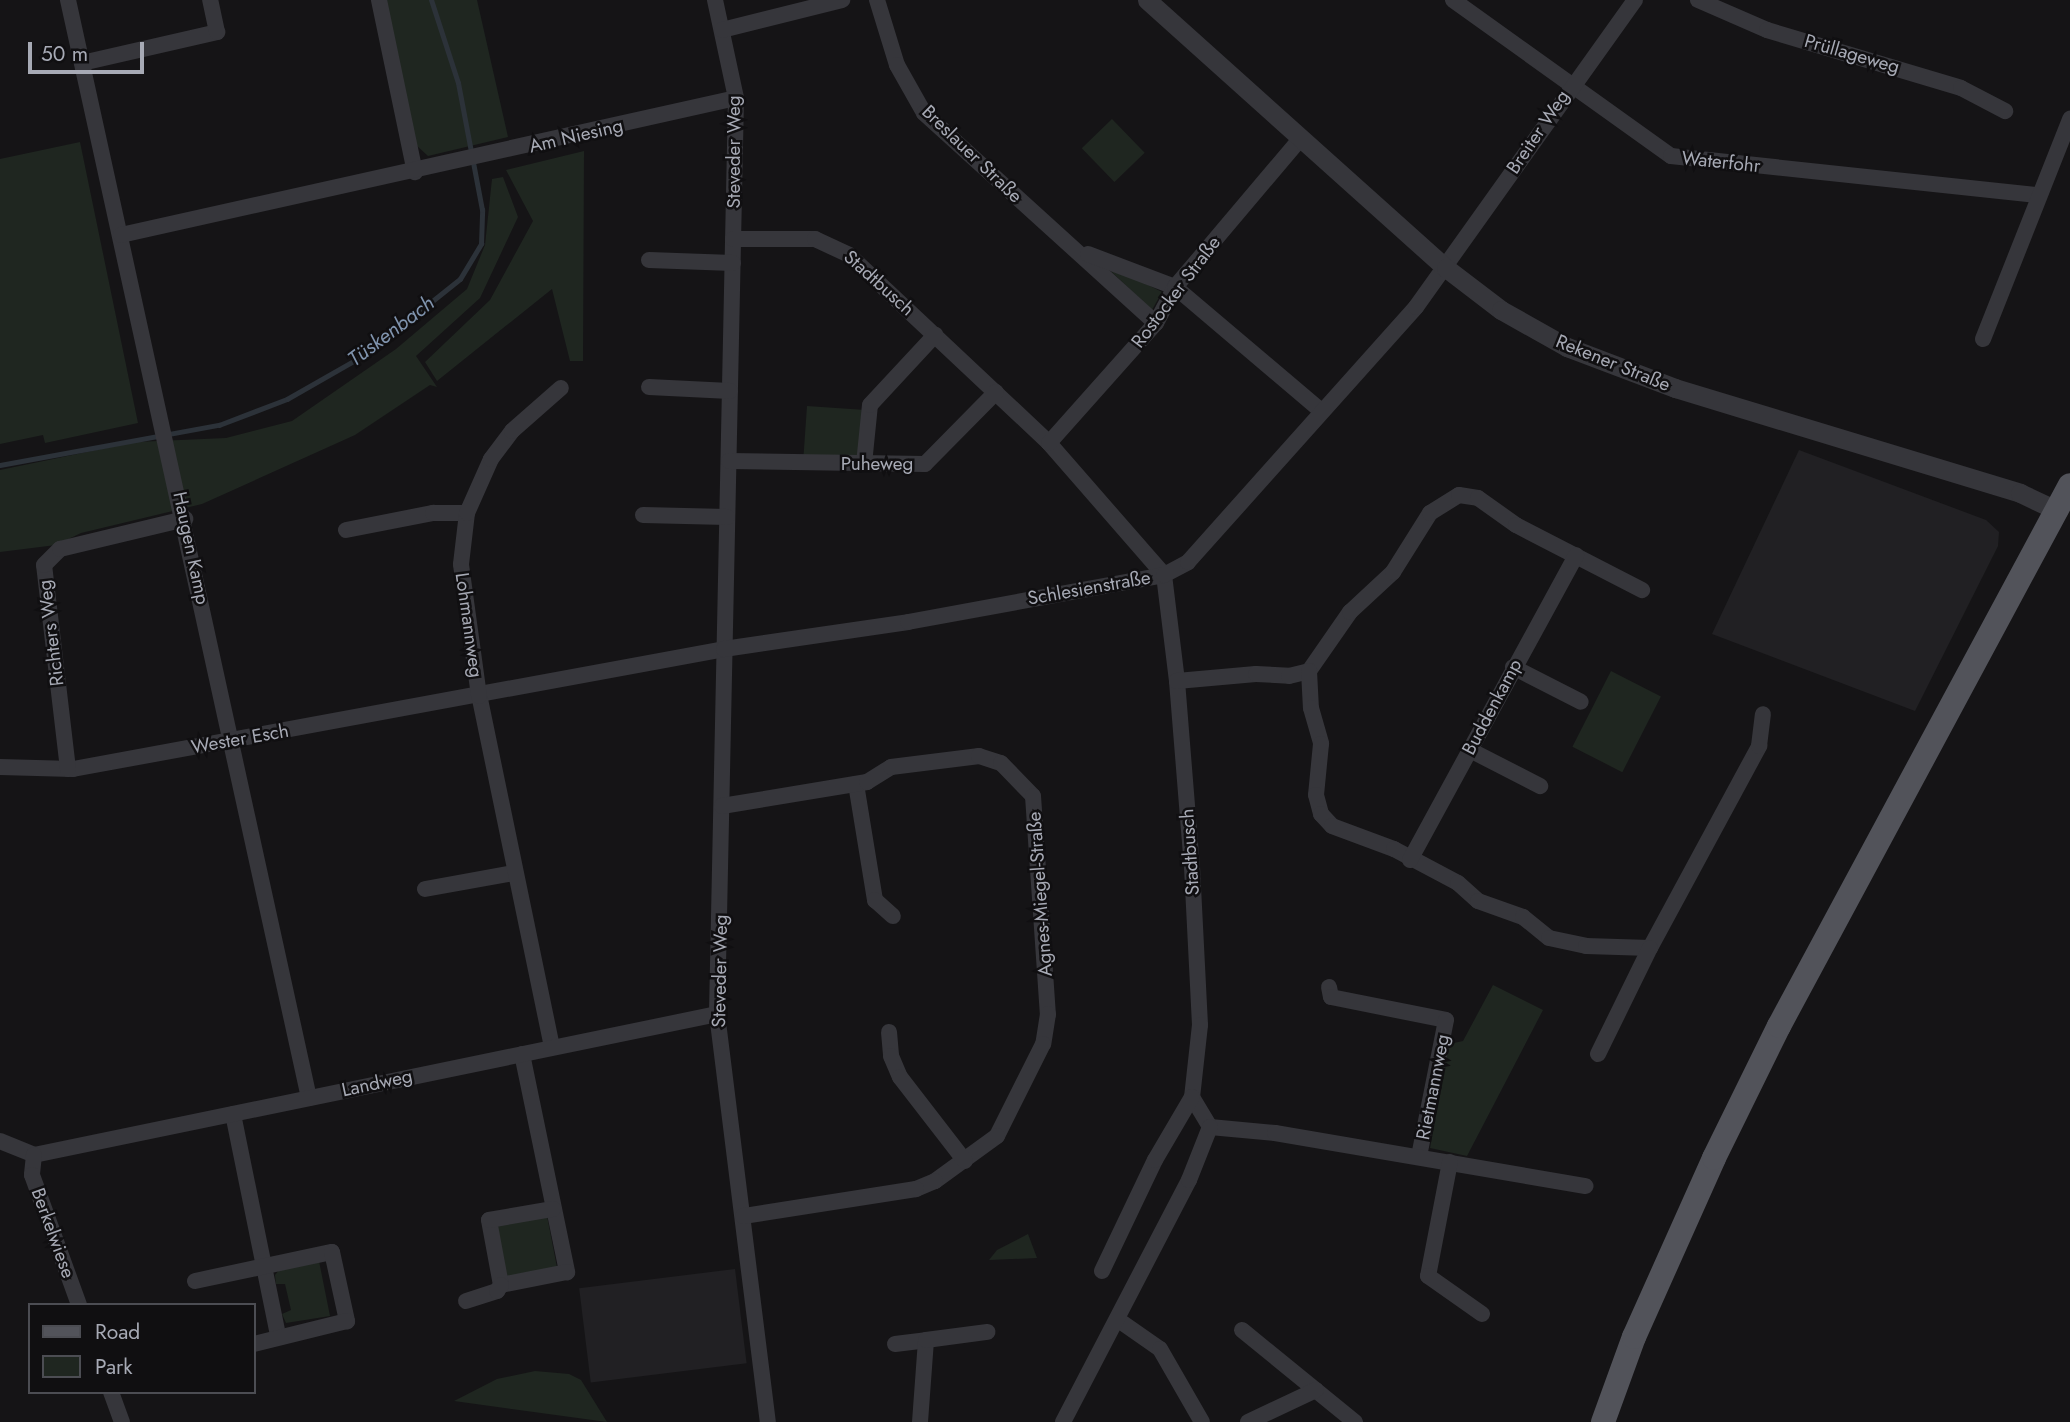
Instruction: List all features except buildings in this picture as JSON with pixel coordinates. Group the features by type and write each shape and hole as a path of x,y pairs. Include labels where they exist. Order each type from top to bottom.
{"main road":[{"path":"1603,1422 1634,1337 1714,1158 1773,1038 2070,485"}],"street":[{"name":"Haugen Kamp","path":"68,0 185,519 309,1097"},
{"path":"82,63 217,32 210,0"},
{"path":"379,0 415,172"},
{"name":"Steveder Weg","path":"715,0 736,98 717,1014 768,1422"},
{"path":"722,30 842,0"},
{"name":"Breslauer Straße","path":"877,0 897,65 924,113 1079,250 1156,323"},
{"name":"Rekener Straße","path":"1147,0 1446,268 1501,310 1567,347 1675,388 2020,493 2058,510"},
{"name":"Waterfohr","path":"1453,0 1671,156 2037,195"},
{"name":"Breiter Weg","path":"1446,268 1571,84 1635,0"},
{"name":"Prüllageweg","path":"1698,0 1767,30 1961,88 2005,111"},
{"name":"Am Niesing","path":"121,236 498,154 736,98"},
{"path":"1983,339 2037,195 2070,120"},
{"name":"Rostocker Straße","path":"1049,443 1156,323 1175,287 1301,138"},
{"name":"Stadtbusch","path":"733,239 830,242 849,255 1049,443 1164,575 1177,681 1200,1024 1192,1097"},
{"name":"Breslauer Straße","path":"1079,250 1175,287 1321,411"},
{"path":"649,260 733,263"},
{"name":"Schlesienstraße","path":"724,649 908,622 1164,575 1188,562 1446,268"},
{"path":"864,464 870,405 935,335"},
{"path":"649,387 730,391"},
{"name":"Lohmannweg","path":"479,696 462,580 467,513 501,445 561,388"},
{"name":"Puheweg","path":"729,461 925,464 996,392"},
{"path":"1642,590 1516,525 1478,498 1459,495 1430,513 1393,572 1350,612 1309,671 1311,708 1321,744 1316,795 1321,814 1332,826 1458,883 1478,901 1523,917 1549,938 1586,946 1650,948"},
{"path":"346,530 433,513 467,513"},
{"path":"643,515 727,517"},
{"name":"Richters Weg","path":"68,769 44,565 60,549 185,519"},
{"name":"Buddenkamp","path":"1410,860 1576,555"},
{"name":"Wester Esch","path":"0,767 68,769 479,696 724,649"},
{"path":"1513,667 1581,702"},
{"path":"1177,681 1256,674 1289,676 1309,671"},
{"path":"479,696 552,1047"},
{"path":"1598,1054 1650,948 1759,746 1763,714"},
{"path":"1470,750 1539,786"},
{"name":"Agnes-Miegel-Straße","path":"722,806 856,784 891,767 979,756 1001,763 1033,796 1047,1029 997,1136 965,1161 916,1189 743,1216"},
{"path":"856,784 875,900 893,916"},
{"path":"425,890 514,873"},
{"name":"Rietmannweg","path":"1329,986 1332,997 1446,1020 1419,1156"},
{"name":"Landweg","path":"34,1155 717,1014"},
{"path":"889,1032 891,1056 900,1077 965,1161"},
{"path":"501,1285 567,1272 522,1054"},
{"path":"1063,1422 1188,1180 1210,1127 1192,1097 1155,1160 1101,1271"},
{"path":"233,1114 278,1335"},
{"name":"Rietmannweg","path":"1210,1127 1419,1156 1586,1186"},
{"path":"0,1141 34,1155"},
{"name":"Berkelwiese","path":"34,1155 32,1175 78,1303"},
{"name":"Rietmannweg","path":"1450,1162 1428,1276 1482,1314"},
{"path":"466,1301 497,1292 501,1285 489,1220 553,1209"},
{"path":"195,1281 264,1264 332,1252 348,1321 278,1335 256,1343"},
{"path":"1117,1319 1160,1349 1202,1422"},
{"path":"1242,1329 1355,1422"},
{"path":"895,1344 987,1332"},
{"path":"920,1422 926,1340"},
{"path":"1248,1422 1316,1390"},
{"path":"112,1394 122,1422"}],"shaded area":[{"path":"1799,450 1986,520 1999,532 1998,546 1915,711 1712,634"},
{"path":"735,1269 747,1363 591,1382 579,1288"}],"green space":[{"path":"383,0 477,0 508,137 428,156 416,145"},
{"path":"1112,119 1145,153 1114,182 1082,148"},
{"path":"80,142 138,423 45,443 43,435 0,444 0,159"},
{"path":"584,151 583,361 570,361 552,289 437,381 425,362 490,300 533,221 506,170"},
{"path":"503,177 518,217 480,298 416,356 437,387 430,385 355,435 202,504 81,533 56,545 0,552 0,470 135,442 226,438 292,421 396,349 467,289 485,245 492,179"},
{"path":"1100,261 1162,292 1152,310"},
{"path":"807,406 862,410 858,459 804,455"},
{"path":"1611,671 1661,696 1622,772 1572,747"},
{"path":"1493,985 1543,1010 1467,1156 1430,1148 1449,1044 1463,1041"},
{"path":"547,1216 557,1267 507,1277 497,1226"},
{"path":"1028,1234 1037,1258 989,1260 997,1250"},
{"path":"319,1261 330,1316 286,1323 282,1314 291,1310 285,1284 276,1284 275,1275 280,1269"},
{"path":"535,1371 569,1374 581,1380 607,1422 454,1401 497,1379"}],"waterway":[{"name":"Tüskenbach","path":"0,465 219,425 287,399 366,354 460,279 481,244 482,210 458,83 431,0"}]}
